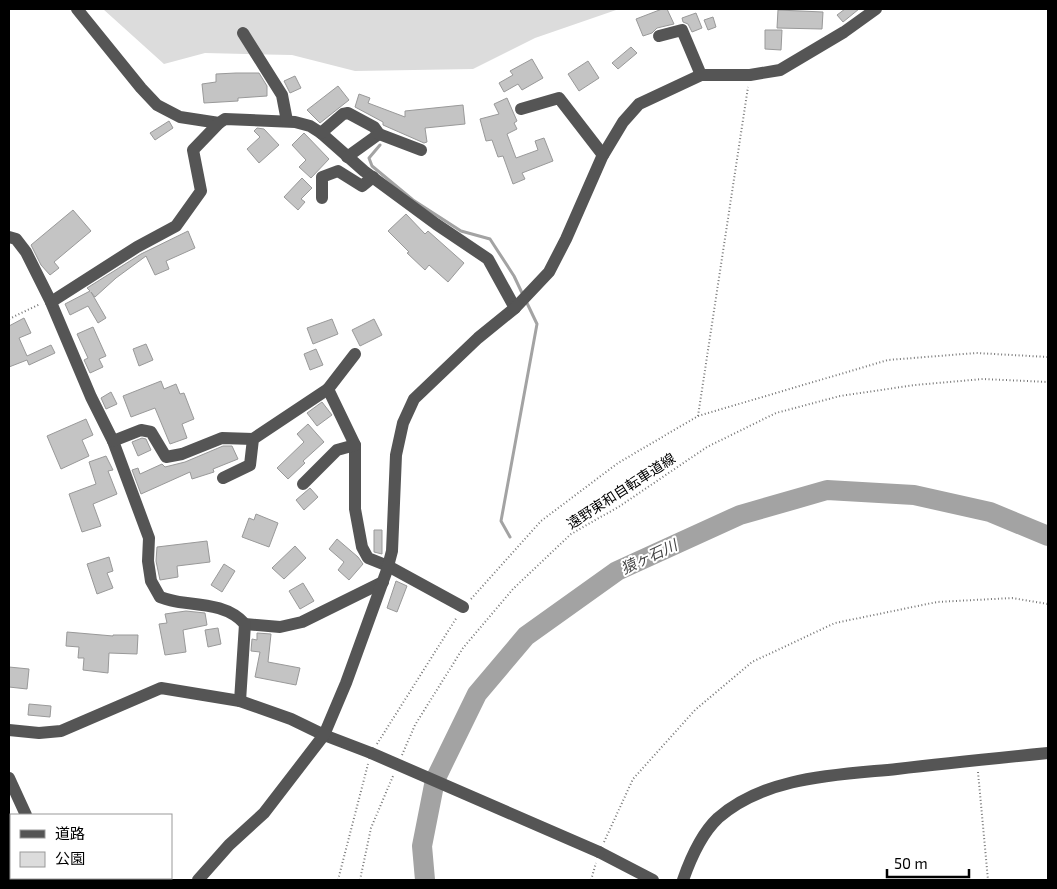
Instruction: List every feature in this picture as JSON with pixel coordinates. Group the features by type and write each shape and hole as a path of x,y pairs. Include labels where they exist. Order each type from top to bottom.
{"street":[{"path":"77,9 157,105 180,117 219,123"},
{"path":"198,880 229,845 264,813 324,735 346,683 388,566 392,551 396,455 403,423 414,400 478,338 515,308 549,272 566,239 603,155 623,122 639,104 701,75 750,75 780,70 844,32 876,9"},
{"path":"660,36 682,30 701,75"},
{"path":"243,33 282,95 287,122"},
{"path":"521,109 559,98 603,155"},
{"path":"321,133 343,114 348,113 374,127 379,134 421,150"},
{"path":"51,301 176,226 201,191 193,150 219,123 225,120 295,122 310,126 321,133 347,157 373,177 436,224 488,259 515,308"},
{"path":"347,157 379,134"},
{"path":"322,198 322,177 338,171 362,186 373,177"},
{"path":"9,237 16,239 26,252 51,301 91,397 113,440 149,538 148,561 151,581 160,596 177,602 218,607 240,619 244,624 240,702"},
{"path":"113,440 141,430 151,432 166,457 182,454 222,438 253,439 328,388 354,354"},
{"path":"328,388 355,445 355,509 362,548 368,558 388,566 464,607"},
{"path":"224,478 250,465 253,439"},
{"path":"303,484 337,450 355,445"},
{"path":"244,624 280,627 302,622 383,582"},
{"path":"9,730 39,733 61,731 162,688 240,702 291,719 324,735 371,753 599,852 653,880"},
{"path":"683,880 694,852 717,819 750,796 777,786 813,779 977,759 1048,753"},
{"path":"9,778 26,814"}],"path":[{"path":"698,416 750,75"},
{"path":"9,319 51,301"},
{"path":"338,880 371,753 464,607 542,521 618,463 698,416 888,360 976,353 1048,357"},
{"name":"遠野東和自転車道線","path":"400,759 415,725 463,648 513,589 572,534 620,506 706,447 776,413 840,396 915,385 982,379 1048,382"},
{"path":"591,880 599,852 633,779 695,710 752,662 835,623 937,602 1012,598 1048,604"},
{"path":"977,759 988,880"},
{"path":"360,880 371,828 393,776"}],"green space":[{"path":"103,9 619,9 535,38 473,69 355,71 292,55 205,53 164,64"}],"building":[{"path":"662,9 667,9 674,24 657,28 652,33 643,36 636,19"},
{"path":"845,9 859,9 843,22 837,15"},
{"path":"778,10 823,12 822,29 777,28"},
{"path":"696,13 702,28 692,32 688,24 683,22 682,18"},
{"path":"713,17 716,27 708,30 704,20"},
{"path":"765,30 782,30 781,50 765,49"},
{"path":"631,47 637,53 618,69 612,63"},
{"path":"532,59 543,78 522,90 518,84 504,92 499,83 513,75 510,71"},
{"path":"588,61 599,78 579,91 568,74"},
{"path":"259,73 267,86 267,96 238,98 238,101 204,103 202,84 216,82 216,74"},
{"path":"295,76 301,88 290,93 284,81"},
{"path":"338,86 349,100 320,123 307,110"},
{"path":"359,94 370,98 368,103 405,117 405,111 463,105 465,124 425,128 427,142 424,143 383,125 383,122 355,107"},
{"path":"507,98 517,121 514,123 517,129 507,134 516,158 538,150 535,141 544,138 553,161 522,173 525,179 513,184 503,156 498,157 492,140 486,141 480,119 499,114 494,104"},
{"path":"169,121 173,128 155,140 150,133"},
{"path":"257,128 264,129 279,145 259,163 247,149 260,137 254,131"},
{"path":"304,133 329,159 311,178 299,167 306,160 292,145"},
{"path":"302,178 312,188 301,199 305,202 298,210 284,197"},
{"path":"73,210 91,231 54,262 59,268 50,275 41,265 31,245"},
{"path":"406,214 425,234 428,231 464,263 448,282 429,265 425,270 388,231"},
{"path":"188,231 195,248 166,261 169,269 155,275 146,256 116,278 95,297 91,292 106,318 98,323 88,306 70,315 65,304 90,291 87,288 141,254"},
{"path":"24,318 31,333 19,338 27,356 51,345 55,353 29,365 27,360 9,367 9,326"},
{"path":"332,319 338,334 313,344 307,328"},
{"path":"374,319 382,335 360,346 352,330"},
{"path":"93,327 106,356 99,359 103,367 90,373 84,360 88,358 77,334"},
{"path":"146,344 153,360 139,366 133,349"},
{"path":"316,349 323,365 310,370 304,354"},
{"path":"161,381 164,389 176,384 180,394 184,393 194,419 182,424 187,438 170,444 155,408 131,417 123,396"},
{"path":"111,392 117,404 106,409 101,398"},
{"path":"322,402 332,415 317,426 307,413"},
{"path":"86,419 93,435 82,440 89,456 61,469 47,436"},
{"path":"308,424 324,442 303,461 305,463 288,479 277,468 304,442 297,434"},
{"path":"142,438 146,439 151,450 138,456 132,442"},
{"path":"223,446 232,446 238,459 213,469 214,472 192,479 190,472 141,494 132,470 138,468 140,474 162,464 165,467 185,462"},
{"path":"106,456 113,470 108,471 117,494 93,504 101,526 82,532 69,494 96,484 89,462"},
{"path":"310,488 318,497 304,510 296,500"},
{"path":"256,514 278,523 269,547 242,537 249,518 254,520"},
{"path":"374,530 382,530 382,554 374,552"},
{"path":"337,539 358,557 363,564 349,580 338,570 344,562 329,549"},
{"path":"207,541 210,562 177,566 178,577 160,580 156,561 157,547"},
{"path":"295,546 306,558 284,579 272,568"},
{"path":"109,557 113,571 107,573 113,588 97,594 87,564"},
{"path":"224,564 235,571 222,592 211,585"},
{"path":"396,581 407,586 397,612 387,608"},
{"path":"303,583 314,601 300,609 289,591"},
{"path":"186,611 205,613 207,625 183,630 186,652 165,655 159,624 167,623 165,614"},
{"path":"218,628 221,644 208,647 205,630"},
{"path":"67,632 113,636 138,635 137,654 109,653 108,673 83,670 84,658 78,658 79,647 66,646"},
{"path":"257,633 271,634 268,662 300,668 296,685 255,677 260,652 251,651 252,639 257,640"},
{"path":"9,667 29,669 27,689 9,687"},
{"path":"29,704 51,706 50,717 28,715"}],"waterway":[{"path":"380,145 369,158 372,166 413,200 461,231 490,239 514,276 523,295"},
{"path":"510,537 501,521 537,324 526,301"},
{"name":"猿ヶ石川","path":"425,880 422,846 435,780 477,694 526,636 617,571 740,515 827,490 914,495 990,512 1048,536"}]}
